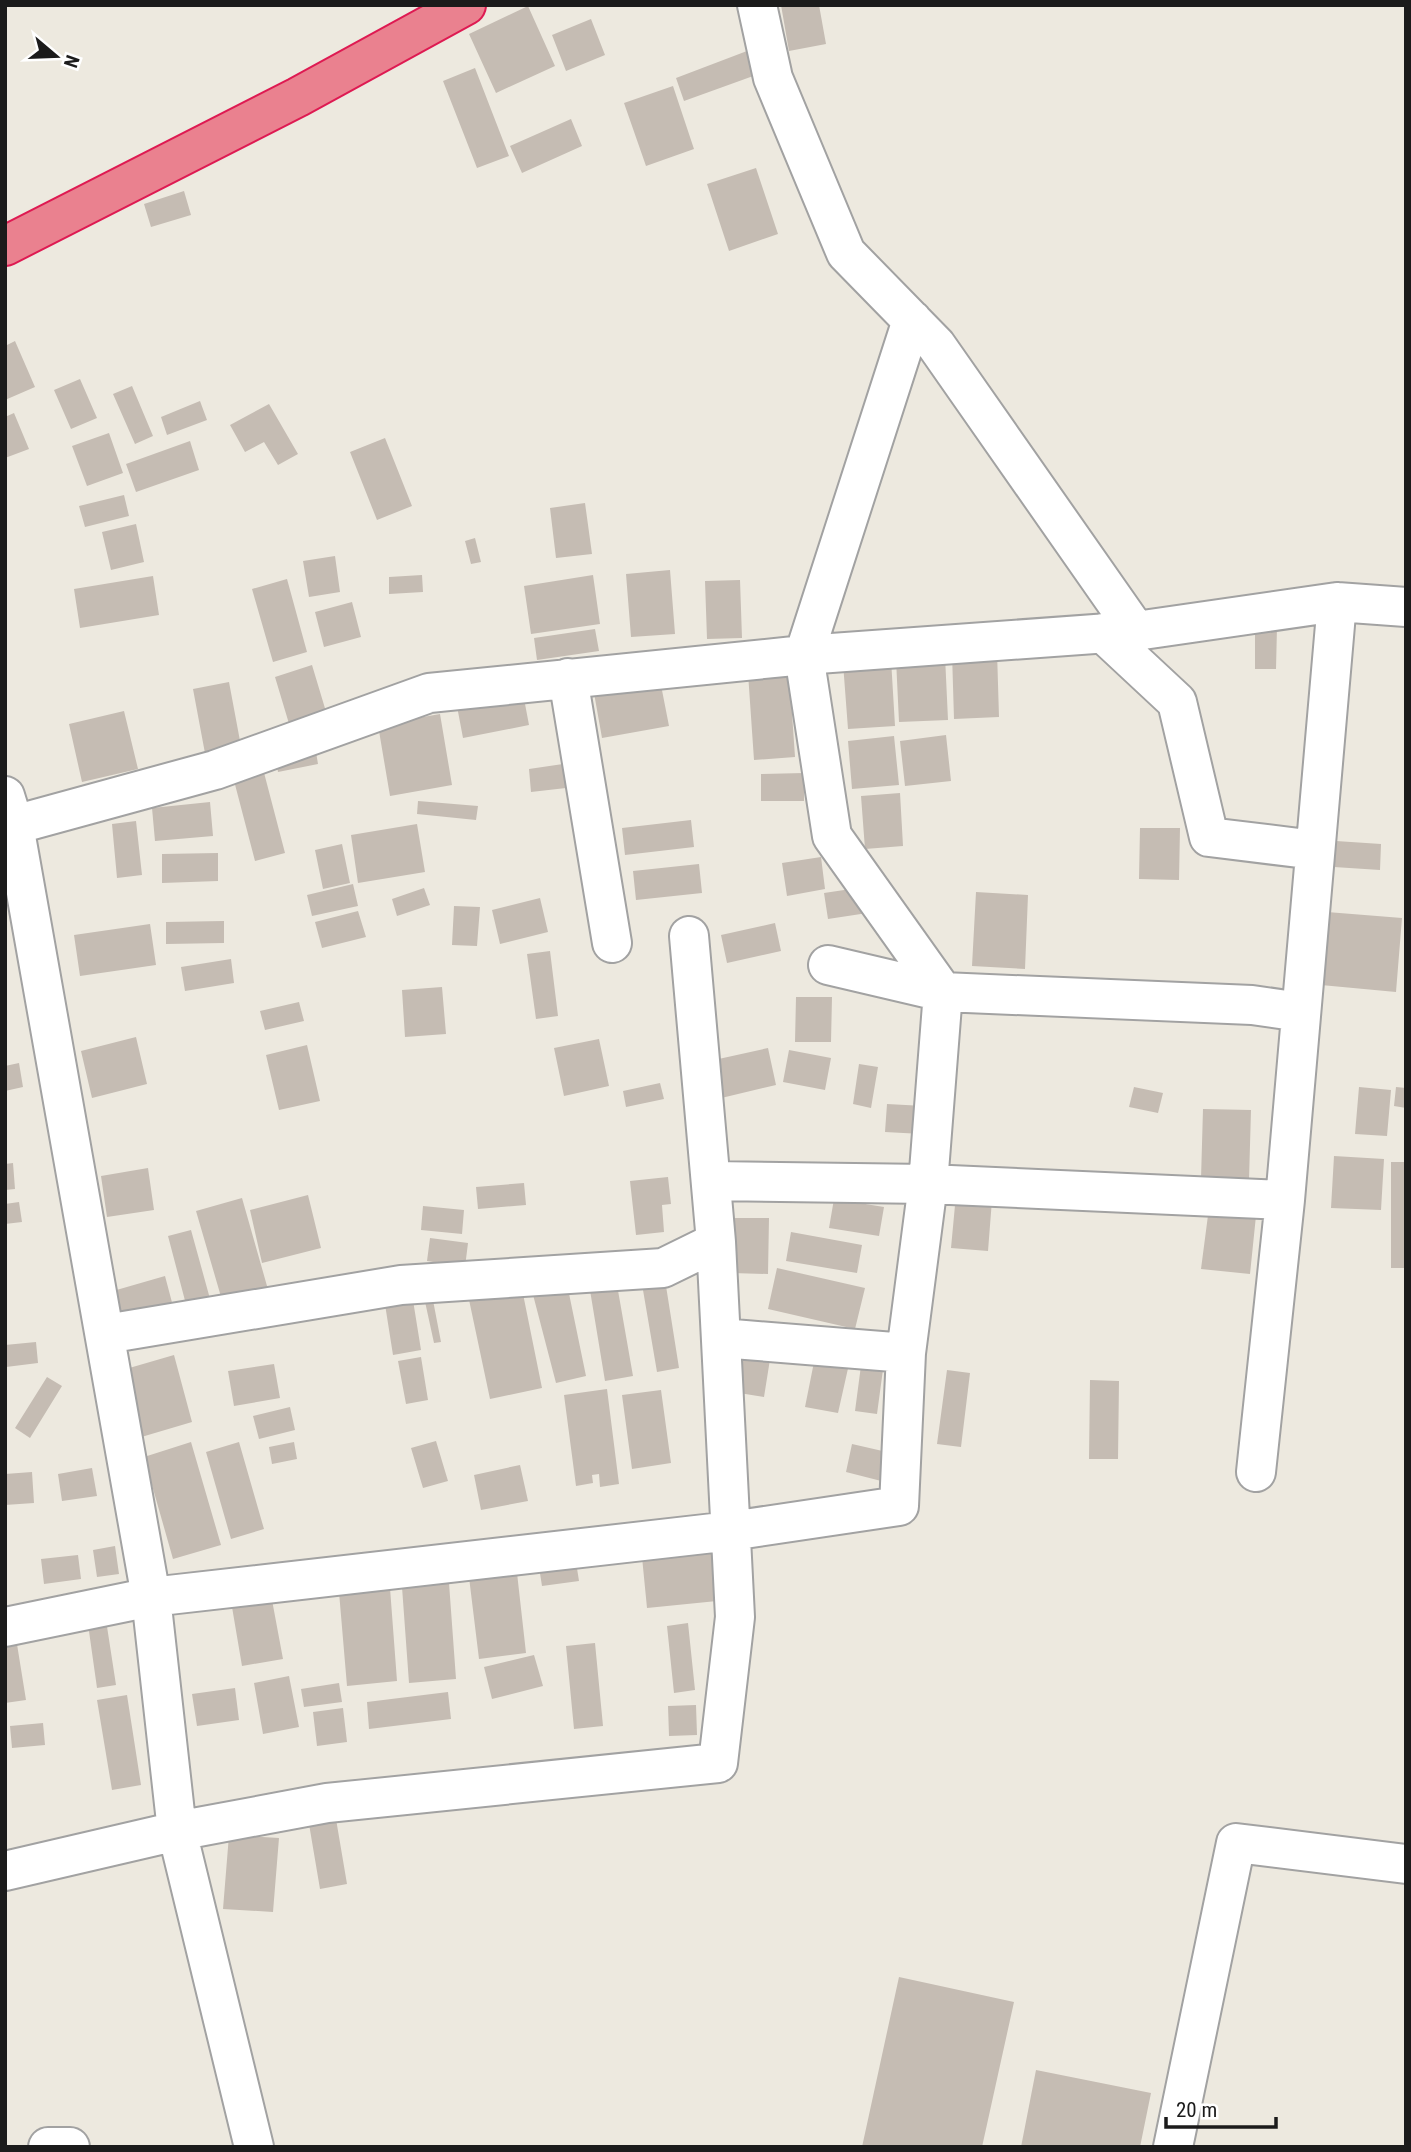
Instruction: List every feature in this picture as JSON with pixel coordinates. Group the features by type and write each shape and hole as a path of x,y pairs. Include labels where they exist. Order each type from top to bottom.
{"highway":[{"path":"5,246 298,97 466,5"}],"street":[{"path":"757,5 773,78 846,253 936,345 1120,632 1177,702 1209,837 1315,850"},
{"path":"5,1627 151,1597 731,1531 899,1506 906,1353 928,1184 943,992 832,836 804,655 912,320"},
{"path":"1256,1472 1285,1200 1337,602"},
{"path":"254,2147 177,1831 151,1597 106,1334 8,816 215,770 429,692 804,655 1120,632 1337,602 1406,607"},
{"path":"568,678 612,943"},
{"path":"5,1871 177,1831 327,1803 718,1762 735,1617 712,1181 689,936"},
{"path":"828,965 943,992 1252,1005 1301,1012"},
{"path":"712,1181 928,1184 1285,1200"},
{"path":"106,1334 401,1285 663,1268 716,1242"},
{"path":"721,1338 906,1353"},
{"path":"1173,2147 1236,1843 1406,1864"},
{"path":"48,2147 70,2147"}],"building":[{"path":"781,5 819,5 826,44 789,51"},
{"path":"528,6 555,66 496,93 469,34"},
{"path":"591,19 605,55 566,71 552,35"},
{"path":"747,51 756,75 684,101 676,78"},
{"path":"475,68 509,156 477,168 443,81"},
{"path":"673,86 694,149 646,166 624,103"},
{"path":"571,119 582,146 522,173 510,146"},
{"path":"756,168 778,234 729,251 707,184"},
{"path":"184,191 191,215 151,227 144,204"},
{"path":"15,341 35,387 5,400 5,346"},
{"path":"80,379 97,418 71,429 54,390"},
{"path":"132,386 153,436 135,444 113,394"},
{"path":"200,401 207,420 167,435 161,417"},
{"path":"269,404 298,454 278,465 264,442 245,452 230,425"},
{"path":"14,413 29,449 5,458 5,417"},
{"path":"109,433 123,473 87,486 72,446"},
{"path":"385,438 412,506 377,520 350,452"},
{"path":"190,441 199,470 136,492 126,464"},
{"path":"124,495 129,516 85,527 79,506"},
{"path":"585,503 592,554 556,558 550,508"},
{"path":"136,524 144,562 111,570 102,532"},
{"path":"475,538 481,562 471,564 465,541"},
{"path":"335,556 340,592 309,597 303,561"},
{"path":"670,570 675,634 631,637 626,574"},
{"path":"422,575 423,592 389,594 389,577"},
{"path":"593,575 600,624 531,634 524,586"},
{"path":"153,576 159,615 80,628 74,589"},
{"path":"287,579 307,652 273,662 252,589"},
{"path":"740,580 742,638 707,639 705,581"},
{"path":"352,602 361,637 324,647 315,612"},
{"path":"1255,626 1277,627 1276,669 1255,669"},
{"path":"595,629 599,651 537,660 534,638"},
{"path":"997,651 999,717 954,719 952,653"},
{"path":"945,656 948,720 899,722 896,659"},
{"path":"891,659 895,726 848,729 843,663"},
{"path":"312,665 327,715 290,727 275,677"},
{"path":"789,669 795,757 754,760 748,673"},
{"path":"660,680 669,726 602,738 594,693"},
{"path":"229,682 243,757 207,764 193,689"},
{"path":"522,688 529,725 463,738 456,701"},
{"path":"124,711 138,769 82,782 69,724"},
{"path":"440,714 452,785 390,796 378,725"},
{"path":"946,735 951,781 905,786 900,741"},
{"path":"894,736 899,785 852,789 848,741"},
{"path":"314,740 318,764 278,772 274,748"},
{"path":"563,764 566,788 531,792 529,769"},
{"path":"262,765 285,853 255,861 232,773"},
{"path":"804,773 804,801 761,801 761,774"},
{"path":"900,793 903,846 865,849 861,796"},
{"path":"418,801 478,806 476,820 417,814"},
{"path":"210,802 213,836 155,841 152,808"},
{"path":"691,820 694,847 625,855 622,828"},
{"path":"136,821 142,875 117,878 112,824"},
{"path":"417,824 425,872 358,883 351,835"},
{"path":"1140,828 1180,828 1179,880 1139,879"},
{"path":"1336,841 1381,844 1380,870 1334,867"},
{"path":"342,844 350,883 323,889 315,850"},
{"path":"218,853 218,881 162,883 162,854"},
{"path":"821,857 825,889 787,896 782,863"},
{"path":"699,864 702,893 636,900 633,871"},
{"path":"353,884 358,906 312,916 307,895"},
{"path":"871,886 874,912 828,919 824,893"},
{"path":"424,888 430,905 397,916 392,899"},
{"path":"976,892 1028,895 1025,969 972,966"},
{"path":"540,898 548,932 500,944 492,910"},
{"path":"454,906 480,907 477,946 452,945"},
{"path":"358,911 366,937 322,948 315,922"},
{"path":"1327,912 1402,918 1396,992 1321,985"},
{"path":"224,921 224,943 166,944 166,922"},
{"path":"775,923 781,951 727,963 721,935"},
{"path":"150,924 156,965 80,976 74,935"},
{"path":"550,951 558,1016 536,1019 527,954"},
{"path":"231,959 234,983 185,991 181,967"},
{"path":"442,987 446,1034 405,1037 402,990"},
{"path":"796,997 832,997 831,1042 795,1042"},
{"path":"299,1002 304,1021 265,1030 260,1011"},
{"path":"136,1037 147,1084 92,1098 81,1051"},
{"path":"599,1039 609,1086 564,1096 554,1048"},
{"path":"307,1045 320,1101 279,1110 266,1055"},
{"path":"768,1048 776,1085 713,1100 705,1062"},
{"path":"789,1050 831,1058 825,1090 783,1082"},
{"path":"19,1063 23,1087 5,1091 5,1066"},
{"path":"859,1064 878,1067 871,1108 853,1104"},
{"path":"660,1083 664,1099 626,1107 623,1091"},
{"path":"1134,1087 1163,1093 1158,1113 1129,1107"},
{"path":"1359,1087 1391,1090 1387,1136 1355,1134"},
{"path":"1396,1087 1406,1088 1406,1108 1394,1106"},
{"path":"887,1104 924,1106 922,1134 885,1132"},
{"path":"1203,1109 1251,1110 1249,1180 1201,1179"},
{"path":"1334,1156 1384,1159 1381,1210 1331,1208"},
{"path":"1391,1162 1406,1162 1406,1268 1391,1268"},
{"path":"13,1163 15,1189 5,1190 5,1164"},
{"path":"148,1168 154,1210 107,1217 101,1176"},
{"path":"668,1177 671,1204 662,1205 664,1232 636,1235 630,1181"},
{"path":"524,1183 526,1205 478,1209 476,1187"},
{"path":"957,1184 993,1187 988,1251 951,1248"},
{"path":"308,1195 321,1248 262,1263 250,1210"},
{"path":"242,1198 269,1293 224,1307 196,1211"},
{"path":"834,1199 884,1207 879,1236 829,1228"},
{"path":"1210,1200 1257,1206 1250,1274 1201,1269"},
{"path":"19,1202 22,1222 5,1224 5,1204"},
{"path":"423,1206 464,1210 462,1234 421,1230"},
{"path":"734,1218 769,1218 768,1274 732,1273"},
{"path":"191,1230 212,1306 188,1312 168,1236"},
{"path":"791,1232 862,1245 857,1273 786,1261"},
{"path":"430,1238 468,1243 465,1267 427,1261"},
{"path":"613,1262 633,1376 605,1381 586,1266"},
{"path":"777,1268 865,1288 855,1329 768,1309"},
{"path":"165,1276 174,1310 122,1324 113,1291"},
{"path":"566,1279 586,1376 556,1383 531,1287"},
{"path":"521,1284 542,1388 490,1399 468,1295"},
{"path":"666,1286 679,1368 657,1372 643,1290"},
{"path":"412,1294 421,1350 393,1355 384,1298"},
{"path":"432,1295 441,1342 434,1343 424,1297"},
{"path":"36,1342 38,1363 6,1367 5,1345"},
{"path":"740,1348 771,1353 764,1397 733,1392"},
{"path":"174,1355 192,1422 138,1438 119,1371"},
{"path":"421,1357 428,1400 406,1404 398,1361"},
{"path":"815,1357 849,1364 838,1413 805,1407"},
{"path":"862,1358 884,1362 877,1414 855,1411"},
{"path":"274,1364 280,1398 234,1406 228,1371"},
{"path":"947,1370 970,1373 961,1447 937,1444"},
{"path":"47,1377 62,1386 30,1438 15,1428"},
{"path":"1090,1380 1119,1381 1118,1459 1089,1459"},
{"path":"607,1389 619,1484 600,1487 599,1474 592,1475 593,1483 576,1486 564,1395"},
{"path":"661,1390 671,1463 632,1469 622,1395"},
{"path":"290,1407 295,1430 259,1439 253,1416"},
{"path":"436,1441 448,1481 423,1488 411,1448"},
{"path":"191,1442 221,1545 173,1559 144,1457"},
{"path":"239,1442 264,1529 231,1539 206,1452"},
{"path":"294,1442 297,1459 272,1464 269,1447"},
{"path":"852,1444 900,1455 893,1484 846,1472"},
{"path":"520,1465 528,1501 481,1510 474,1475"},
{"path":"92,1468 97,1496 62,1501 58,1474"},
{"path":"32,1472 34,1503 5,1505 5,1474"},
{"path":"115,1546 119,1574 97,1577 93,1550"},
{"path":"722,1550 727,1600 647,1608 642,1557"},
{"path":"78,1555 81,1579 44,1584 41,1559"},
{"path":"576,1562 579,1581 542,1586 539,1567"},
{"path":"516,1564 526,1653 479,1659 468,1569"},
{"path":"449,1583 456,1679 409,1683 402,1587"},
{"path":"390,1588 397,1681 347,1686 339,1592"},
{"path":"272,1600 283,1659 242,1666 232,1607"},
{"path":"11,1607 26,1700 5,1703 5,1608"},
{"path":"104,1607 116,1685 97,1688 86,1610"},
{"path":"688,1623 695,1690 674,1693 667,1626"},
{"path":"595,1643 603,1726 574,1729 566,1646"},
{"path":"534,1655 543,1686 492,1699 484,1667"},
{"path":"289,1676 299,1727 263,1734 254,1683"},
{"path":"339,1683 342,1702 304,1707 301,1689"},
{"path":"235,1688 239,1720 197,1726 192,1694"},
{"path":"448,1692 451,1719 369,1729 367,1702"},
{"path":"127,1695 141,1785 112,1790 97,1700"},
{"path":"696,1705 697,1735 669,1736 668,1706"},
{"path":"343,1708 347,1742 317,1746 313,1712"},
{"path":"43,1723 45,1745 12,1748 10,1726"},
{"path":"336,1819 347,1884 320,1889 309,1824"},
{"path":"229,1835 279,1838 273,1912 223,1909"},
{"path":"899,1977 1014,2002 982,2147 862,2147"},
{"path":"1036,2070 1151,2093 1140,2147 1021,2147"}]}
